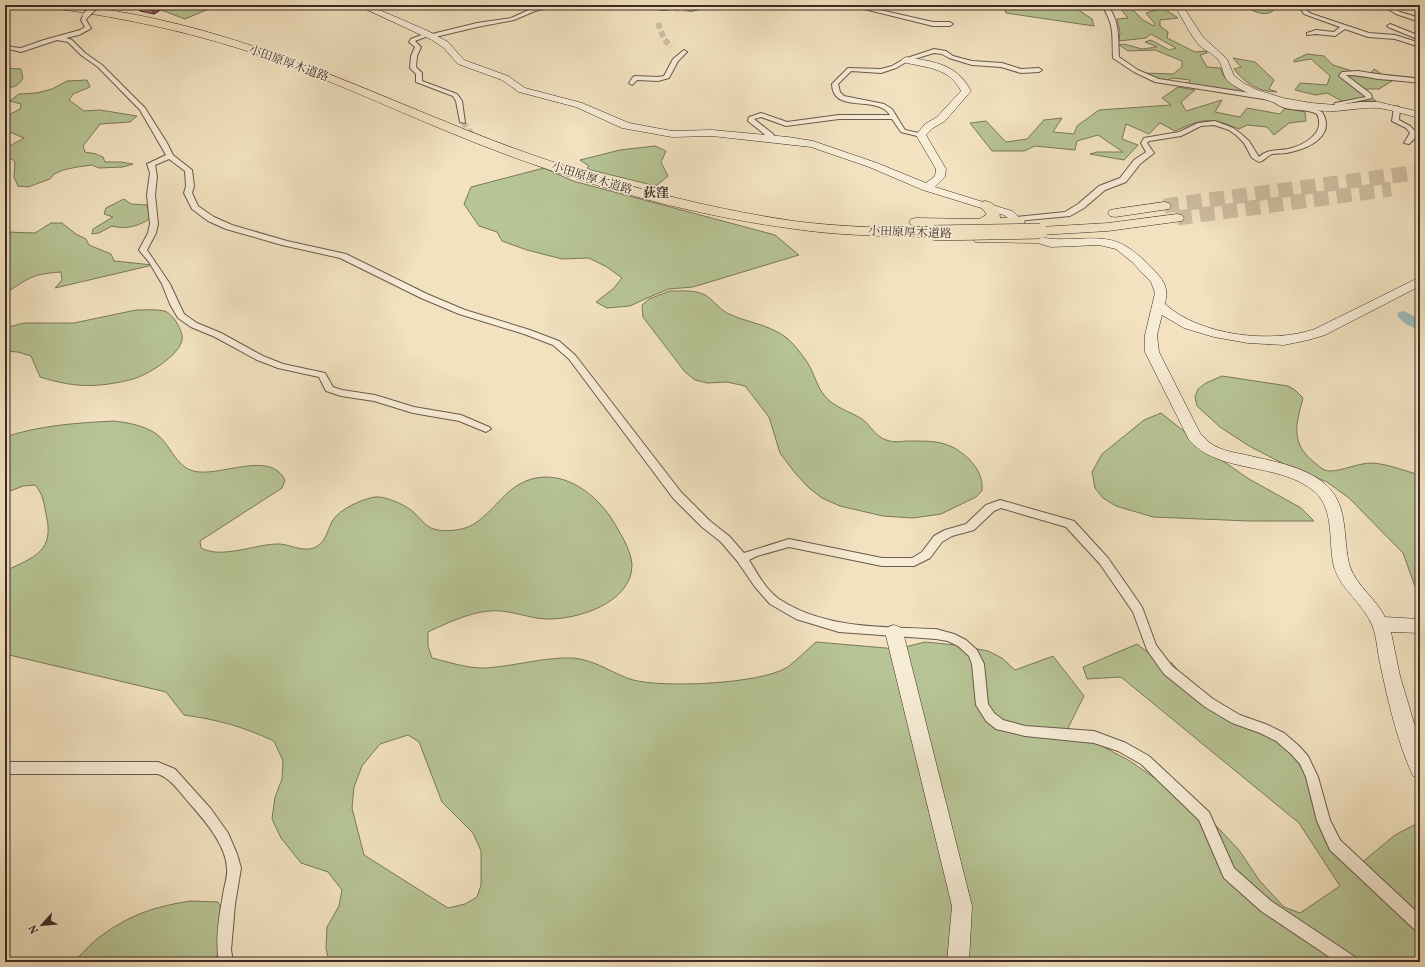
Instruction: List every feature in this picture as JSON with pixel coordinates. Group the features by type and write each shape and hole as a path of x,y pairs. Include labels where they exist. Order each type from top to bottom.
{"highway":[{"name":"小田原厚木道路","path":"52,5 138,18 187,29 307,66"},
{"name":"小田原厚木道路","path":"83,10 140,15 193,27 275,52 540,162 653,196 753,219 836,229 1037,232 1108,227 1177,218"},
{"name":"小田原厚木道路","path":"418,112 586,171 629,184 711,204 795,219 932,231"},
{"path":"711,204 842,219 982,223 1017,220"},
{"path":"982,223 993,217 992,211 986,205"},
{"name":"小田原厚木道路","path":"1037,232 1164,206"},
{"path":"836,229 870,235 916,238 1037,232"}],"street":[{"path":"5,46 15,50 23,50 45,41 62,39 80,33 88,28 83,21 83,10 96,5"},
{"path":"361,5 415,26 453,50 458,60 461,62 505,78 522,90 579,105 620,124 672,134 712,133 813,144 873,164 927,188 1008,213 1051,243 1099,241 1120,246 1136,259 1158,283 1161,294 1151,335 1152,352 1194,436 1202,445 1213,452 1294,473 1309,479 1321,489 1328,498 1336,517 1342,568 1349,582 1366,602 1380,624 1388,661 1410,744 1420,770"},
{"path":"463,122 459,101 455,95 419,82 419,73 413,68 414,56 418,47 412,42 413,40 476,25 512,19 533,10 552,5 572,5"},
{"path":"640,5 665,8"},
{"path":"690,9 714,5"},
{"path":"851,5 933,24 950,24"},
{"path":"1104,5 1113,19 1117,31 1116,58 1136,71 1157,81 1336,108 1364,105 1397,108 1420,116"},
{"path":"1017,220 1067,214 1081,206 1102,188 1123,180 1137,162 1150,153 1144,143 1146,139 1180,134 1200,124 1215,123 1231,129 1238,134 1247,142 1254,157 1259,160 1268,153 1289,151 1309,144 1322,132 1324,122 1320,113 1312,109 1286,106 1277,102 1276,99 1246,88 1229,77 1226,73 1224,61 1204,45 1178,5"},
{"path":"1301,5 1306,13 1344,27 1375,36 1399,38 1420,46"},
{"path":"1385,5 1398,13 1420,20"},
{"path":"1390,26 1420,38"},
{"path":"1309,34 1316,32 1335,34 1344,27"},
{"path":"62,39 70,41 83,54 100,66 143,109 164,143 170,156 188,170 190,186 188,194 195,207 211,219 229,227 284,243 343,256 424,296 462,312 527,332 556,343 572,357 677,496 706,524 725,539 742,559 759,584 774,600 800,616 839,627 936,634 950,637 962,643 973,653 978,664 982,705 990,718 1000,725 1025,731 1094,738 1122,747 1145,760 1204,816 1230,873 1266,906 1350,962"},
{"path":"927,188 940,177 942,173 939,164 921,135 903,131 890,110 882,105 842,98 837,93 835,84 844,76 845,72 850,69 881,71 896,66 906,60 934,51 944,52 952,57 972,63 1002,65 1021,71 1039,70"},
{"path":"632,83 635,78 658,79 667,77 675,60 684,52"},
{"path":"906,60 950,71 958,77 966,91 941,119 929,126 921,135"},
{"path":"1336,108 1337,104 1369,98 1366,91 1342,76 1344,73 1358,73 1379,77 1392,77 1420,81"},
{"path":"1397,108 1395,121 1408,127 1414,133 1413,137 1408,142 1416,145"},
{"path":"773,139 751,120 751,118 761,115 786,124 839,117 894,117"},
{"path":"170,156 151,164 154,173 151,195 155,214 152,233 146,241 143,250 152,261 166,284 174,304 181,316 194,325 218,335 260,358 281,366 322,375 329,389 341,393 375,398 413,410 461,418 486,430"},
{"path":"1158,305 1171,316 1194,328 1256,341 1286,341 1309,337 1420,281"},
{"path":"742,559 760,551 789,543 882,562 914,562 926,555 938,539 949,533 970,526 990,508 1000,504 1070,524 1104,561 1138,610 1151,647 1168,670 1209,704 1236,719 1264,729 1280,737 1295,750 1304,760 1312,777 1324,821 1335,845 1420,925"},
{"path":"1380,624 1420,626"},
{"path":"894,632 962,906 958,962"},
{"path":"5,768 158,768 171,773 210,819 222,838 234,868 228,904 225,942 226,962"}],"green space":[{"path":"148,5 218,5 185,19"},
{"path":"1005,5 1071,5 1092,19 1094,26 1006,13 1004,7"},
{"path":"1107,5 1128,5 1143,20 1154,26 1155,24 1146,13 1163,8 1178,18 1160,20 1160,26 1168,32 1167,38 1195,52 1206,51 1207,53 1200,55 1207,67 1221,68 1222,73 1228,81 1252,94 1212,87 1188,85 1190,80 1173,78 1165,81 1143,73 1173,74 1182,67 1182,61 1155,50 1128,51 1119,45 1124,44 1142,49 1157,47 1145,42 1151,40 1169,50 1176,48 1151,34 1146,38 1119,41 1120,32 1117,19 1128,18 1120,8"},
{"path":"1241,5 1267,5 1275,9 1267,13 1258,13"},
{"path":"1307,54 1324,56 1333,65 1368,76 1374,69 1392,81 1379,89 1362,89 1376,101 1346,103 1327,93 1316,95 1295,90 1300,83 1327,85 1330,76 1311,59 1294,62 1294,60"},
{"path":"1233,58 1255,62 1274,80 1269,89 1277,92 1270,92 1252,86 1234,69 1241,67"},
{"path":"5,68 21,69 23,78 18,84 5,89"},
{"path":"87,80 90,87 73,94 69,100 84,111 100,110 137,116 130,122 100,124 83,146 85,152 103,157 105,162 133,164 123,167 99,168 92,165 77,167 63,170 54,174 50,179 28,187 18,186 14,177 15,162 12,159 5,160 5,155 10,146 24,138 5,130 5,117 20,109 21,104 10,101 19,94 36,93 52,89 67,81"},
{"path":"1178,87 1195,90 1181,102 1186,111 1222,100 1215,112 1240,117 1247,108 1280,114 1285,108 1305,112 1306,121 1289,123 1274,135 1267,127 1247,125 1239,129 1214,121 1200,121 1175,131 1160,123 1149,134 1126,124 1122,139 1138,145 1124,160 1090,154 1097,152 1123,152 1098,135 1077,141 1075,150 1035,146 1024,151 992,151 970,123 986,121 1006,142 1027,139 1044,120 1062,118 1053,132 1074,134 1077,126 1099,110 1171,105 1162,98"},
{"path":"655,146 666,151 661,162 668,176 656,186 591,170 587,168 589,166 580,160 620,150"},
{"path":"544,168 573,181 775,235 799,255 693,287 669,289 630,306 607,308 596,302 613,289 622,278 607,267 589,258 562,259 527,250 502,241 497,232 479,226 464,204 471,187"},
{"path":"124,199 131,204 147,205 151,218 132,226 122,228 112,226 99,233 92,234 93,229 113,217 104,214 106,208"},
{"path":"51,223 62,223 76,234 86,239 89,245 111,254 114,261 153,265 55,288 62,280 61,272 43,274 25,281 5,294 5,231 35,233"},
{"path":"670,291 692,291 703,294 727,313 781,334 791,341 801,353 821,391 832,403 862,419 877,434 886,440 896,442 933,442 955,448 975,466 981,477 982,491 976,497 941,514 913,518 883,516 840,506 822,498 809,488 795,473 780,453 769,417 745,386 727,382 707,383 695,380 685,372 643,317 642,305 649,299"},
{"path":"136,310 158,310 168,313 177,323 181,332 182,340 180,346 175,352 162,364 133,379 109,384 86,386 53,381 40,377 31,356 18,352 5,351 5,328 24,323 74,323"},
{"path":"1222,376 1288,386 1295,390 1303,398 1298,416 1298,440 1306,455 1323,469 1335,471 1361,464 1372,463 1390,466 1420,475 1420,608 1416,589 1403,553 1349,498 1327,482 1284,464 1249,446 1220,427 1197,406 1195,397 1198,389 1206,383"},
{"path":"1161,413 1210,452 1249,479 1301,508 1314,521 1249,521 1153,517 1116,506 1103,498 1095,488 1092,472 1102,454 1144,420"},
{"path":"114,421 140,426 155,433 165,442 182,464 193,471 216,471 256,465 268,466 278,471 285,480 282,488 200,541 201,548 209,551 227,552 276,544 310,549 322,542 333,520 346,508 358,502 375,497 389,499 403,505 414,512 431,528 448,531 465,528 472,525 512,489 533,479 547,477 561,479 575,484 599,502 621,535 631,560 632,565 630,578 623,590 601,607 559,619 532,617 503,611 481,612 465,616 428,632 428,646 432,658 473,667 486,668 540,660 573,658 589,661 633,680 666,684 688,684 734,681 755,678 773,673 789,666 816,642 897,649 925,642 956,645 988,651 1002,658 1015,670 1053,656 1084,696 1068,728 1130,761 1201,810 1239,850 1259,880 1284,907 1300,913 1340,886 1299,823 1121,677 1087,679 1083,667 1137,644 1160,662 1172,663 1190,686 1204,697 1292,743 1342,847 1360,864 1395,835 1420,822 1420,962 433,962 432,960 423,962 329,962 326,948 327,927 339,906 342,890 328,872 301,863 281,838 272,819 275,797 282,779 283,761 274,741 230,724 184,715 166,692 5,654 5,571 34,557 40,551 45,545 48,537 48,526 43,499 35,485 23,486 5,493 5,437 46,427","holes":["408,735 419,742 442,802 473,833 481,851 481,885 477,897 465,904 448,908 364,855 352,808 354,787 362,766 380,744"]},
{"path":"190,901 218,902 227,921 223,944 214,962 71,962 97,939 122,922 143,912"}],"building":[{"path":"143,5 161,5 152,10 138,7"}],"waterway":[{"path":"1404,315 1420,325"}],"tunnel":[{"path":"665,8 690,9"},
{"path":"658,23 664,39 671,47"},
{"path":"463,122 477,142"},
{"path":"1164,206 1420,172"},
{"path":"1177,218 1391,189"}],"district":[{"name":"荻窪","path":"656,192"}]}
